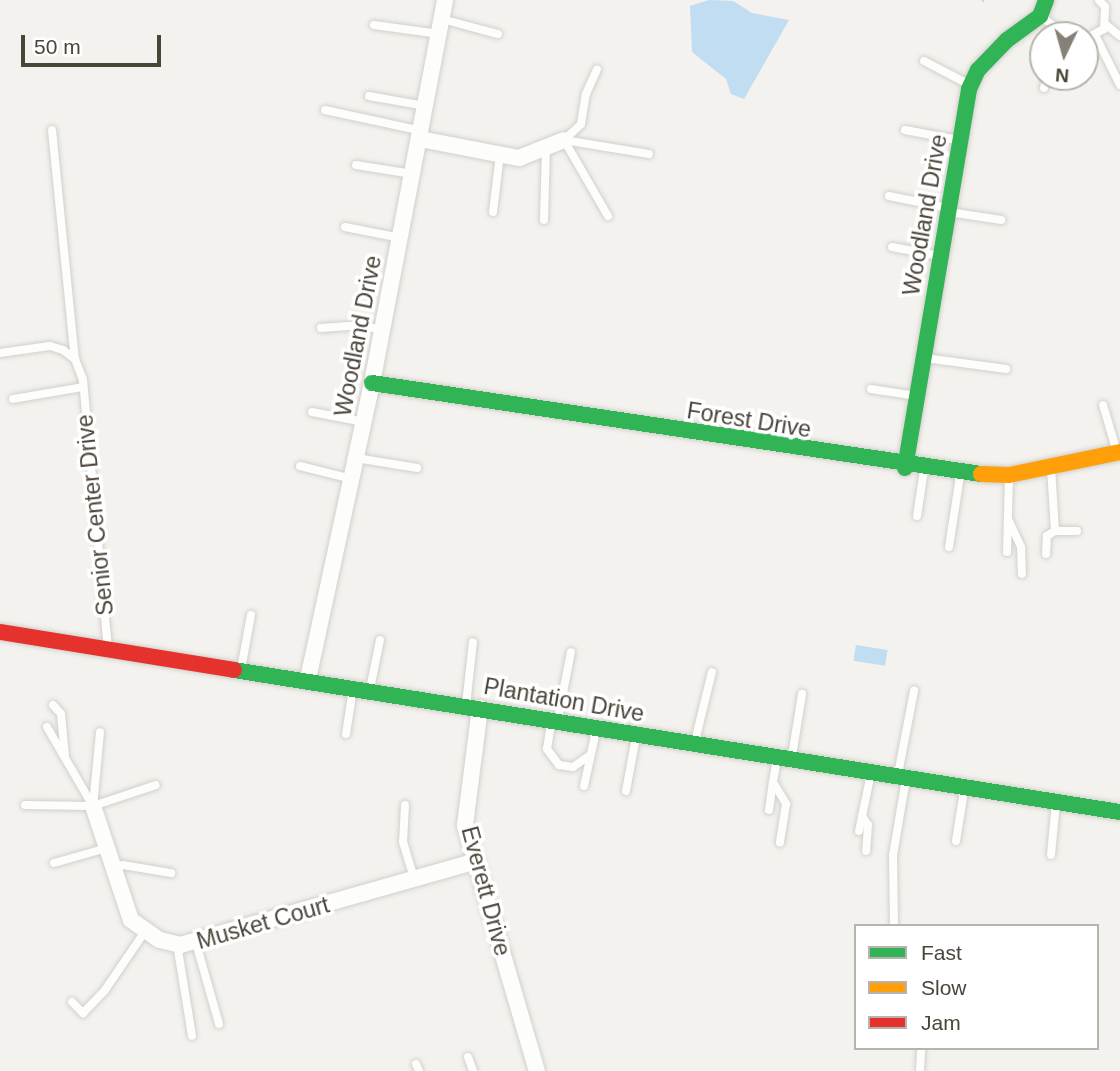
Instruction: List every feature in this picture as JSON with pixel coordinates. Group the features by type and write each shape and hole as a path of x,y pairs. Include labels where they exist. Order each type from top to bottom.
{"street":[{"name":"Woodland Drive","path":"308,679 372,383 445,0"},
{"path":"1040,16 1046,0"},
{"name":"Woodland Drive","path":"905,468 971,85 978,70 1007,40 1040,16"},
{"path":"421,135 519,158 564,140"},
{"name":"Forest Drive","path":"372,383 923,470 1009,475 1119,452"},
{"name":"Plantation Drive","path":"0,632 108,651 308,679 596,731 1120,812"},
{"name":"Everett Drive","path":"473,707 465,825 537,1071"},
{"name":"Musket Court","path":"93,806 131,919 146,930 177,944 196,943 474,862"}],"lane":[{"path":"1099,0 1105,7 1105,24 1099,31"},
{"path":"1040,16 1045,21"},
{"path":"1105,24 1120,36"},
{"path":"374,25 440,27 498,34"},
{"path":"1099,43 1120,85"},
{"path":"924,61 971,85"},
{"path":"564,140 581,124 586,94 597,69"},
{"path":"369,96 426,106"},
{"path":"325,110 421,135"},
{"name":"Senior Center Drive","path":"52,130 75,359 83,384 108,651"},
{"path":"905,130 961,140"},
{"path":"564,140 649,154"},
{"path":"564,140 608,216"},
{"path":"544,220 546,147"},
{"path":"493,212 500,155"},
{"path":"356,165 413,174"},
{"path":"889,196 1001,220"},
{"path":"345,227 401,238"},
{"path":"892,247 941,256"},
{"path":"321,328 360,325 382,330"},
{"path":"0,353 50,346 75,359"},
{"path":"924,358 1006,369"},
{"path":"13,399 83,384"},
{"path":"871,389 917,396"},
{"path":"1103,405 1119,452"},
{"path":"312,412 364,422"},
{"path":"356,458 417,468"},
{"path":"300,466 352,479"},
{"path":"1051,468 1055,531"},
{"path":"917,516 923,470"},
{"path":"949,547 961,473"},
{"path":"1007,552 1009,475"},
{"path":"1006,513 1021,547 1022,573"},
{"path":"1045,554 1047,536 1055,531 1077,531"},
{"path":"240,669 251,615"},
{"path":"346,734 380,640"},
{"path":"473,642 473,707"},
{"path":"570,652 547,749 551,759 573,767 590,755"},
{"path":"694,746 712,672"},
{"path":"894,924 893,855 915,691"},
{"path":"769,810 773,782 784,760 802,694"},
{"path":"53,705 61,714 66,759"},
{"path":"47,727 93,806"},
{"path":"584,786 596,731"},
{"path":"93,806 100,732"},
{"path":"626,792 636,737"},
{"path":"859,831 871,773"},
{"path":"773,782 786,804 780,843"},
{"path":"25,805 93,806 156,785"},
{"path":"956,841 964,788"},
{"path":"1051,855 1056,802"},
{"path":"405,805 403,842 414,879"},
{"path":"862,816 869,825 866,851"},
{"path":"54,863 107,848"},
{"path":"114,868 123,866 171,873"},
{"path":"72,1002 83,1013 118,973 146,930"},
{"path":"196,943 219,1024"},
{"path":"177,944 192,1036"},
{"path":"920,1071 921,1050"},
{"path":"468,1057 473,1071"}],"water":[{"path":"709,0 733,1 752,13 789,20 744,99 731,94 726,79 692,52 690,6"},
{"path":"856,645 888,650 885,666 853,661"}],"traffic: fast":[{"path":"905,468 969,89 978,70 1007,40 1040,16 1046,0"},
{"path":"372,383 981,474"},
{"path":"234,670 1120,812"}],"traffic: slow":[{"path":"981,474 1009,475 1120,452"}],"traffic: jam":[{"path":"0,632 234,670"}]}
